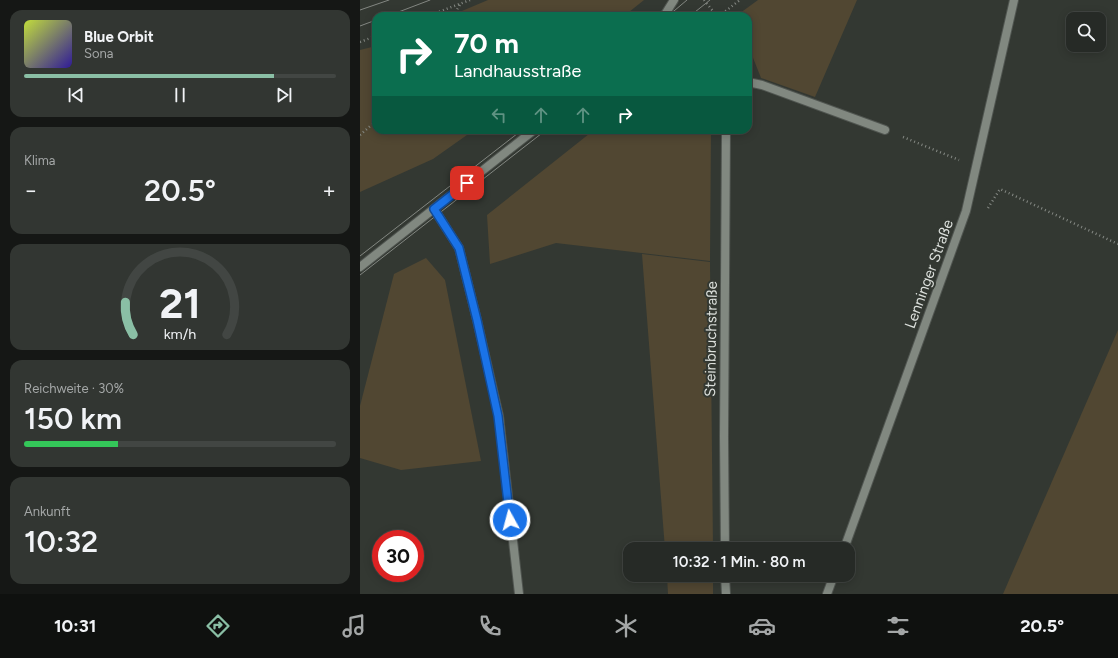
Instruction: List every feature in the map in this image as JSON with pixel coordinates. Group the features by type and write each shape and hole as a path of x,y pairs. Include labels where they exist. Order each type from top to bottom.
{"street":[{"path":"666,12 674,0"},
{"name":"Lenninger Straße","path":"847,542 966,212 1014,0"},
{"path":"752,83 762,85 885,130"},
{"path":"360,268 529,134"},
{"name":"Steinbruchstraße","path":"725,542 724,437 726,134"},
{"path":"434,209 459,248 479,327 498,416 519,594"},
{"path":"725,582 726,594"},
{"path":"828,594 832,582"}],"path":[{"path":"438,12 470,0"},
{"path":"704,0 714,12"},
{"path":"724,12 740,0"},
{"path":"455,12 461,3"},
{"path":"360,42 372,38"},
{"path":"360,135 372,124"},
{"path":"885,130 976,167"},
{"path":"966,212 982,216 1000,189 1118,244"}],"shaded area":[{"path":"488,0 644,0 629,12 460,12"},
{"path":"758,0 857,0 815,97 761,78 752,55 752,12 742,12"},
{"path":"372,47 372,134 468,134 433,159 360,192 360,50"},
{"path":"589,134 711,134 710,261 556,243 490,264 487,215"},
{"path":"642,254 710,262 713,542 664,542"},
{"path":"426,258 445,280 481,461 401,470 360,458 360,406 394,274"},
{"path":"1118,330 1118,594 1003,594"},
{"path":"667,582 713,582 713,594 668,594"}],"tram line":[{"path":"360,10 389,0"},
{"path":"398,12 430,0"},
{"path":"673,12 687,0"},
{"path":"695,12 710,0"},
{"path":"360,26 372,22"},
{"path":"360,256 517,134"},
{"path":"360,275 541,134"}],"route":[{"path":"467,183 434,209 459,248 477,320 498,416 510,520"}]}
